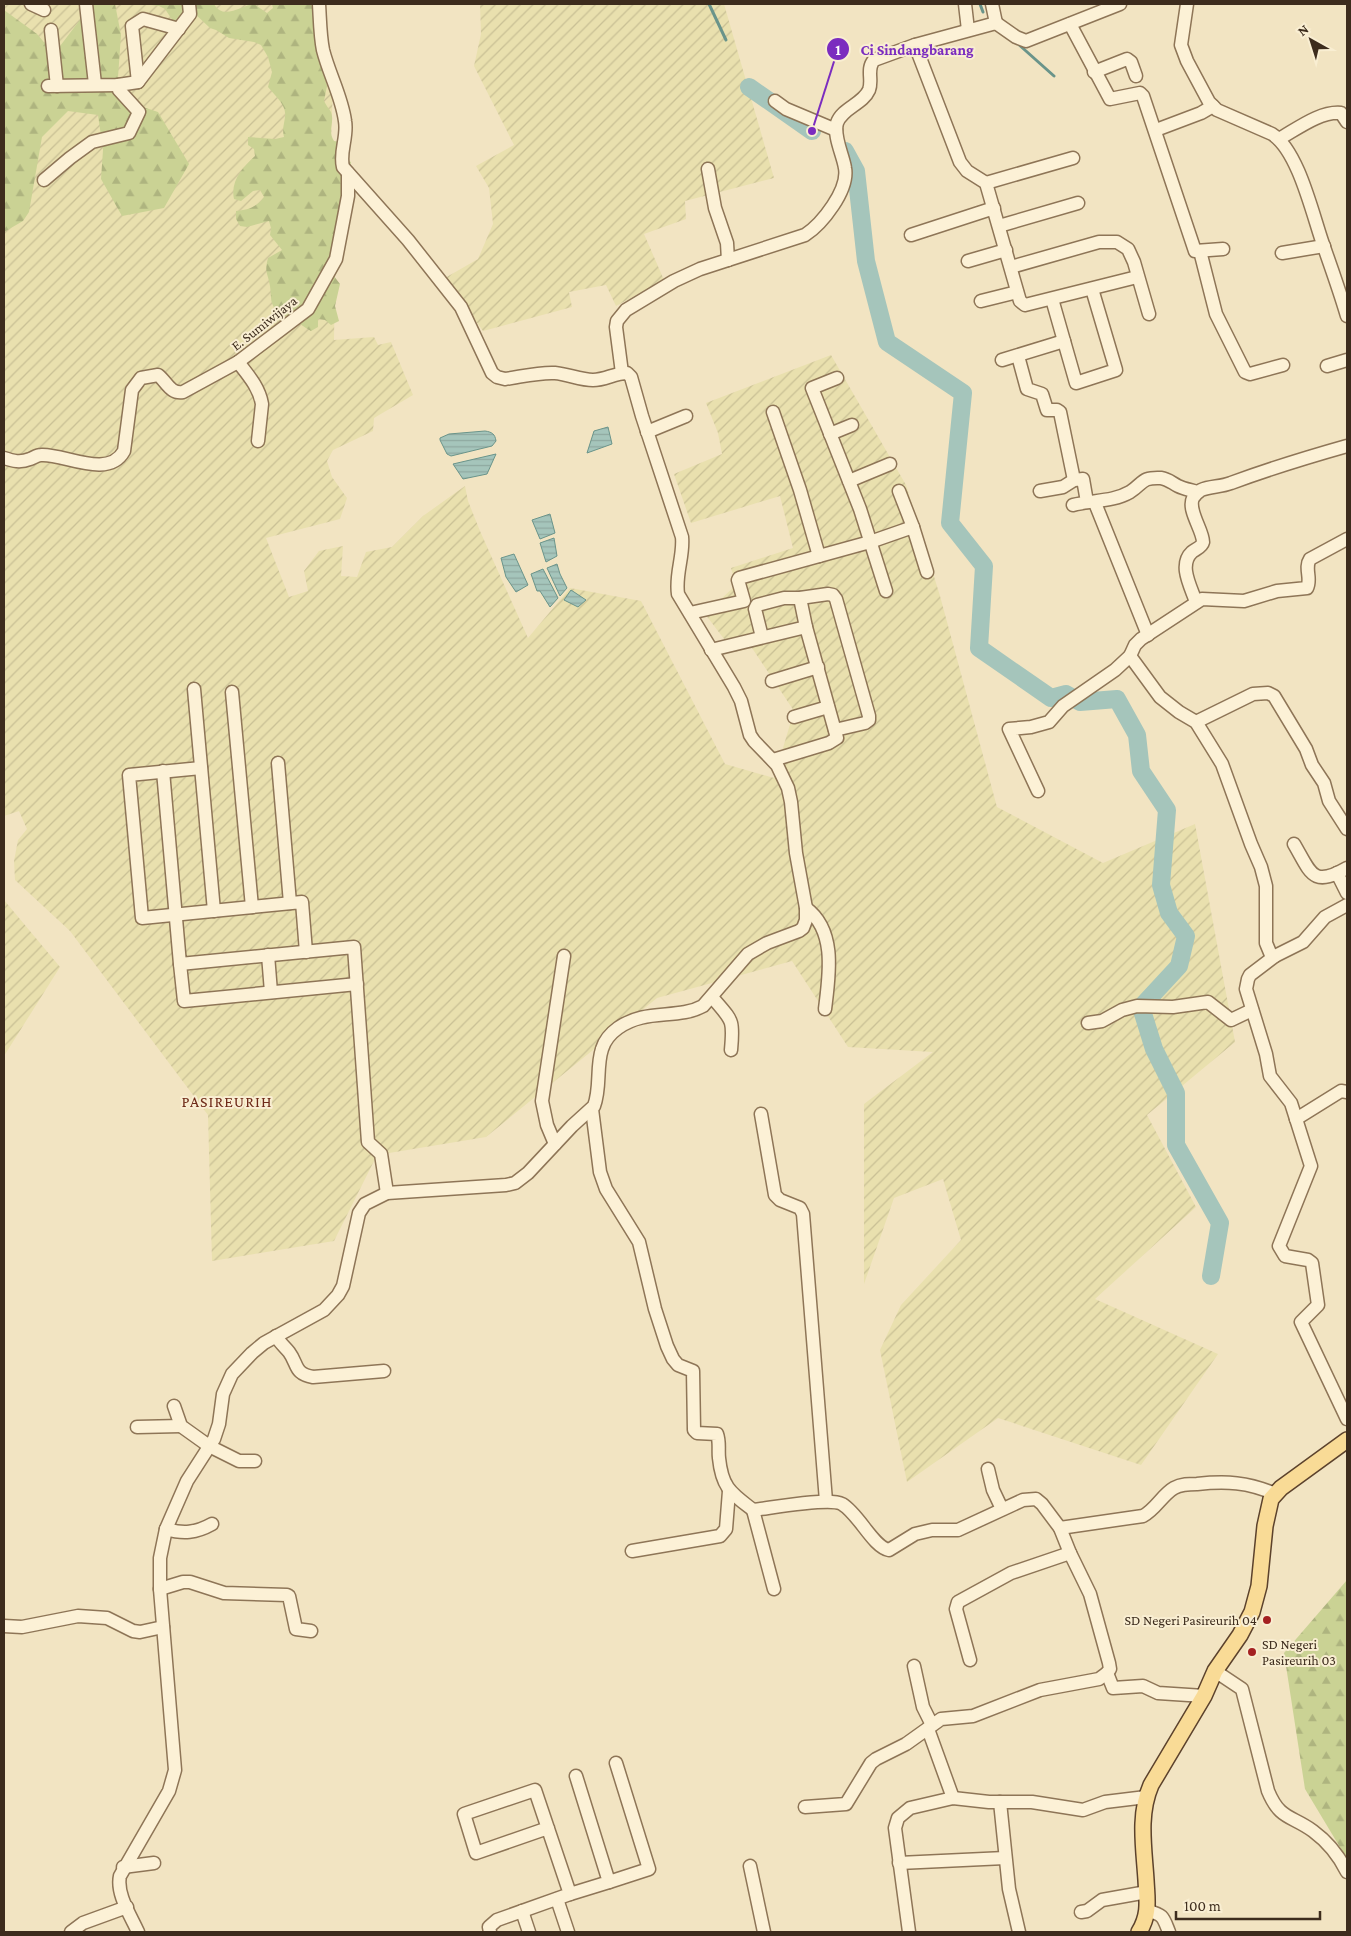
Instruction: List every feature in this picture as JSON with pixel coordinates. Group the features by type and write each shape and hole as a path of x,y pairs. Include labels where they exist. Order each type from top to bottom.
{"main road":[{"path":"1139,1932 1148,1911 1143,1817 1146,1797 1151,1784 1204,1696 1215,1671 1240,1635 1252,1612 1259,1586 1266,1517 1272,1499 1347,1440"}],"street":[{"path":"31,4 44,10"},
{"path":"86,4 95,84"},
{"path":"51,30 53,86 118,85 138,82 190,14 189,4"},
{"name":"E. Sumiwijaya","path":"4,458 20,462 40,455 97,465 119,458 124,451 132,390 141,378 158,375 172,390 178,392 202,383 238,362 308,310 336,259 348,196 348,173 342,165 346,134 345,119 323,50 319,4"},
{"path":"965,4 968,30"},
{"path":"992,4 996,24 1016,38 1026,40 1120,4"},
{"path":"1187,4 1181,45 1200,87 1217,110 1264,130 1279,139 1286,147 1307,193 1347,316"},
{"path":"138,82 132,26 143,19 179,29"},
{"path":"622,373 616,333 617,321 620,315 634,304 674,281 700,269 805,235 820,222 844,186 846,177 836,130 837,123 840,117 861,100 869,89 872,62 882,56 915,45 996,24"},
{"path":"1070,24 1110,99 1142,94 1156,130 1194,249 1200,251 1223,249"},
{"path":"915,45 960,162 967,171 986,183 1020,301 1025,306 1137,277"},
{"path":"1094,72 1128,59 1136,76"},
{"path":"44,180 92,142 130,132 138,112 119,90 118,85"},
{"path":"775,101 786,109 836,130"},
{"path":"1156,130 1201,113 1213,106"},
{"path":"1279,139 1300,126 1333,112 1340,113 1347,122"},
{"path":"986,183 1073,158"},
{"path":"708,169 715,208 727,243 728,260"},
{"path":"138,1932 118,1881 124,1867 166,1797 175,1770 160,1589 160,1558 166,1529 187,1481 217,1432 222,1394 232,1374 252,1352 276,1336 324,1310 338,1295 343,1286 359,1213 369,1201 387,1193 514,1183 528,1173 572,1126 592,1109 596,1101 600,1056 605,1042 611,1034 636,1018 694,1010 703,1006 732,970 753,950 795,933 803,928 806,920 806,908 796,852 791,802 784,778 773,760 750,735 741,701 678,594 676,583 683,547 682,537 647,432 632,377 627,373 622,373 591,380 572,375 552,373 504,380 497,378 490,369 461,307 408,240 348,173"},
{"path":"999,226 1078,203"},
{"path":"911,236 994,208"},
{"path":"1010,267 1099,242 1117,242 1128,249 1134,262 1148,314"},
{"path":"1282,253 1324,246"},
{"path":"968,261 1006,250"},
{"path":"1200,251 1216,314 1245,372 1250,374 1283,365"},
{"path":"1052,299 1076,383 1116,370 1092,289"},
{"path":"981,301 1017,292"},
{"path":"1002,360 1064,341"},
{"path":"1018,356 1027,389 1042,394 1047,410 1057,410 1060,412 1074,480"},
{"path":"1327,366 1347,360"},
{"path":"238,362 253,381 261,399 258,441"},
{"path":"837,378 812,388 849,481 886,591"},
{"path":"773,412 800,490 819,556"},
{"path":"647,432 686,416"},
{"path":"830,434 852,425"},
{"path":"1196,602 1186,573 1185,563 1188,557 1203,542 1192,501 1197,492 1347,446"},
{"path":"849,481 890,464"},
{"path":"1073,505 1129,492 1146,479 1163,478 1179,487 1197,492"},
{"path":"1040,491 1063,487 1074,480 1083,479 1148,635"},
{"path":"899,491 914,527 927,572"},
{"path":"690,613 744,601 739,578 870,542 914,527"},
{"path":"1038,791 1009,729 1030,727 1049,722 1068,701 1115,670 1130,656 1135,645 1202,599 1215,598 1244,601 1277,591 1307,588 1309,584 1307,565 1310,558 1347,539"},
{"path":"762,638 755,609 757,605 784,598 833,595 836,599 870,716 869,720 865,723 835,730"},
{"path":"773,760 836,740 837,738 806,627 800,598"},
{"path":"711,650 806,627"},
{"path":"1130,656 1160,697 1196,722 1222,764 1261,867 1266,886 1266,942 1271,955 1275,956"},
{"path":"772,681 818,667"},
{"path":"194,689 214,911"},
{"path":"232,692 252,907"},
{"path":"1196,722 1253,694 1268,693 1274,696 1324,783 1329,801 1347,829"},
{"path":"794,717 828,706"},
{"path":"278,763 290,903"},
{"path":"201,768 129,775 142,918 302,902 306,952"},
{"path":"163,771 184,1001 357,984"},
{"path":"1294,844 1310,872 1316,877 1327,878 1342,870 1347,893"},
{"path":"1347,905 1325,918 1303,942 1275,956 1248,979 1246,988 1270,1076 1289,1099 1304,1138 1311,1166 1279,1246 1285,1256 1308,1260 1313,1266 1318,1305 1301,1322 1347,1419"},
{"path":"806,908 823,928 828,950 825,1009"},
{"path":"180,964 354,947 368,1142 381,1154 387,1193"},
{"path":"268,955 271,992"},
{"path":"556,1144 547,1125 542,1101 564,956"},
{"path":"712,997 730,1018 733,1025 731,1050"},
{"path":"1088,1023 1102,1021 1122,1010 1141,1006 1173,1007 1208,1002 1231,1020 1252,1010"},
{"path":"1296,1119 1341,1091 1347,1092"},
{"path":"592,1109 600,1172 606,1189 639,1242 655,1309 673,1359 678,1365 694,1371 694,1430 697,1433 717,1434 720,1469 729,1491 726,1528 720,1536 632,1551"},
{"path":"761,1114 775,1195 780,1200 800,1208 803,1214 826,1501"},
{"path":"276,1336 290,1354 298,1371 304,1375 313,1377 384,1371"},
{"path":"174,1406 181,1426 209,1446 239,1461 255,1461"},
{"path":"137,1427 181,1426"},
{"path":"988,1469 993,1490 1002,1509"},
{"path":"1060,1528 1143,1516 1154,1509 1172,1490 1183,1485 1218,1481 1258,1487 1276,1494"},
{"path":"729,1491 753,1510 774,1589"},
{"path":"753,1510 826,1501 841,1503 855,1514 881,1546 889,1550 915,1534 932,1530 958,1530 1024,1500 1036,1499 1060,1528 1094,1604 1109,1663 1110,1669 1099,1679 1040,1690 973,1716 941,1719 893,1751 871,1763 846,1804 805,1807"},
{"path":"166,1529 182,1533 212,1524"},
{"path":"970,1660 956,1608 958,1602 1016,1571 1070,1553"},
{"path":"160,1589 190,1582 224,1593 287,1595 296,1629 311,1631"},
{"path":"4,1626 22,1628 72,1617 88,1616 108,1618 133,1632 163,1627"},
{"path":"914,1666 924,1707 953,1798"},
{"path":"1215,1671 1242,1689 1273,1804 1288,1818 1311,1829 1323,1838 1336,1853 1347,1872"},
{"path":"1107,1673 1113,1688 1143,1686 1158,1693 1204,1696"},
{"path":"490,1932 489,1927 497,1920 649,1869 616,1762"},
{"path":"576,1776 609,1882"},
{"path":"548,1828 476,1853 464,1814 535,1790 548,1828 564,1897 568,1932"},
{"path":"908,1932 895,1828 898,1818 910,1808 953,1798 1000,1802 1032,1802 1083,1810 1113,1801 1146,1797"},
{"path":"1000,1802 1009,1889 1019,1932"},
{"path":"899,1863 1005,1858"},
{"path":"124,1867 154,1863"},
{"path":"750,1866 764,1932"},
{"path":"1081,1912 1086,1911 1102,1900 1147,1892"},
{"path":"71,1932 83,1923 127,1907"},
{"path":"522,1911 529,1932"},
{"path":"1148,1911 1160,1914 1169,1932"}],"shaded area":[{"path":"4,4 321,4 323,45 333,85 331,144 346,150 346,189 335,273 334,340 374,337 378,345 391,342 413,395 374,418 373,431 333,450 327,461 332,477 347,498 340,519 266,538 289,597 308,591 304,571 319,551 343,546 341,576 357,577 366,552 392,547 423,516 465,486 468,501 480,531 528,638 570,588 641,601 725,764 774,778 794,711 752,648 734,652 705,614 736,585 731,568 793,548 780,496 691,523 674,474 722,454 718,433 706,403 831,355 906,485 940,596 997,807 1103,863 1195,824 1235,1042 1147,1115 1196,1207 1095,1299 1218,1354 1141,1465 998,1418 907,1482 880,1350 901,1305 961,1240 943,1179 894,1198 864,1284 864,1104 933,1052 848,1047 792,961 657,998 486,1137 377,1155 334,1241 212,1261 208,1115 70,931 15,880 14,861 18,840 27,829 19,811 4,816 4,207 8,212 23,189 42,104 97,95 108,103 128,148 133,200 171,183 174,141 145,134 100,93 104,5 63,73 4,15"},
{"path":"480,4 724,4 774,178 685,201 686,219 644,234 664,280 616,306 606,285 569,292 572,307 483,331 445,278 478,259 493,224 489,188 476,166 514,145 474,66 481,34"},
{"path":"4,900 60,967 4,1056"}],"green space":[{"path":"92,4 115,4 121,35 118,77 119,99 158,112 189,164 164,208 122,216 101,179 103,150 98,115 68,111 42,137 29,212 23,221 4,232 4,10 37,34 54,54"},
{"path":"143,4 214,4 218,9 227,12 254,4 267,13 273,8 272,4 317,4 318,53 327,86 324,101 332,116 332,137 334,141 340,142 342,158 351,162 330,271 340,284 335,306 339,321 331,325 325,320 318,319 318,327 311,331 293,318 279,315 272,301 266,267 268,258 282,250 270,235 269,221 247,227 240,226 236,219 236,211 252,207 264,197 260,190 253,191 241,201 234,199 234,186 238,175 255,156 254,149 248,145 248,137 275,139 284,137 284,109 268,87 272,72 268,57 261,45 229,38 210,28 193,12 173,21 165,9 159,6"},
{"path":"1347,1580 1347,1859 1305,1789 1284,1653"}],"water":[{"path":"608,427 612,444 587,453 594,431"},
{"path":"485,431 495,437 496,441 492,446 451,456 447,454 440,440 440,438 449,434"},
{"path":"496,454 487,474 463,479 453,464"},
{"path":"550,514 555,533 540,539 532,520"},
{"path":"554,538 557,556 546,562 540,543"},
{"path":"514,554 528,585 516,592 506,577 501,558"},
{"path":"557,564 567,588 560,596 547,568"},
{"path":"543,569 558,598 550,607 540,591 537,591 531,574"},
{"path":"571,590 586,600 578,607 564,600"}],"waterway":[{"path":"709,4 726,40"},
{"path":"980,4 983,12"},
{"path":"1017,43 1054,76"},
{"path":"749,87 812,131"},
{"path":"845,151 856,171 866,261 887,342 963,393 950,523 984,566 979,648 1051,698 1066,694 1080,702 1117,699 1137,735 1141,771 1167,810 1161,885 1169,913 1186,936 1179,966 1141,1007 1154,1049 1176,1093 1176,1145 1220,1223 1211,1276"}],"place":[{"name":"Ci Sindangbarang","path":"812,131"},
{"name":"SD Negeri Pasireurih 04","path":"1267,1620"},
{"name":"SD Negeri Pasireurih 03","path":"1252,1652"}],"district":[{"name":"PASIREURIH","path":"227,1101"}]}
